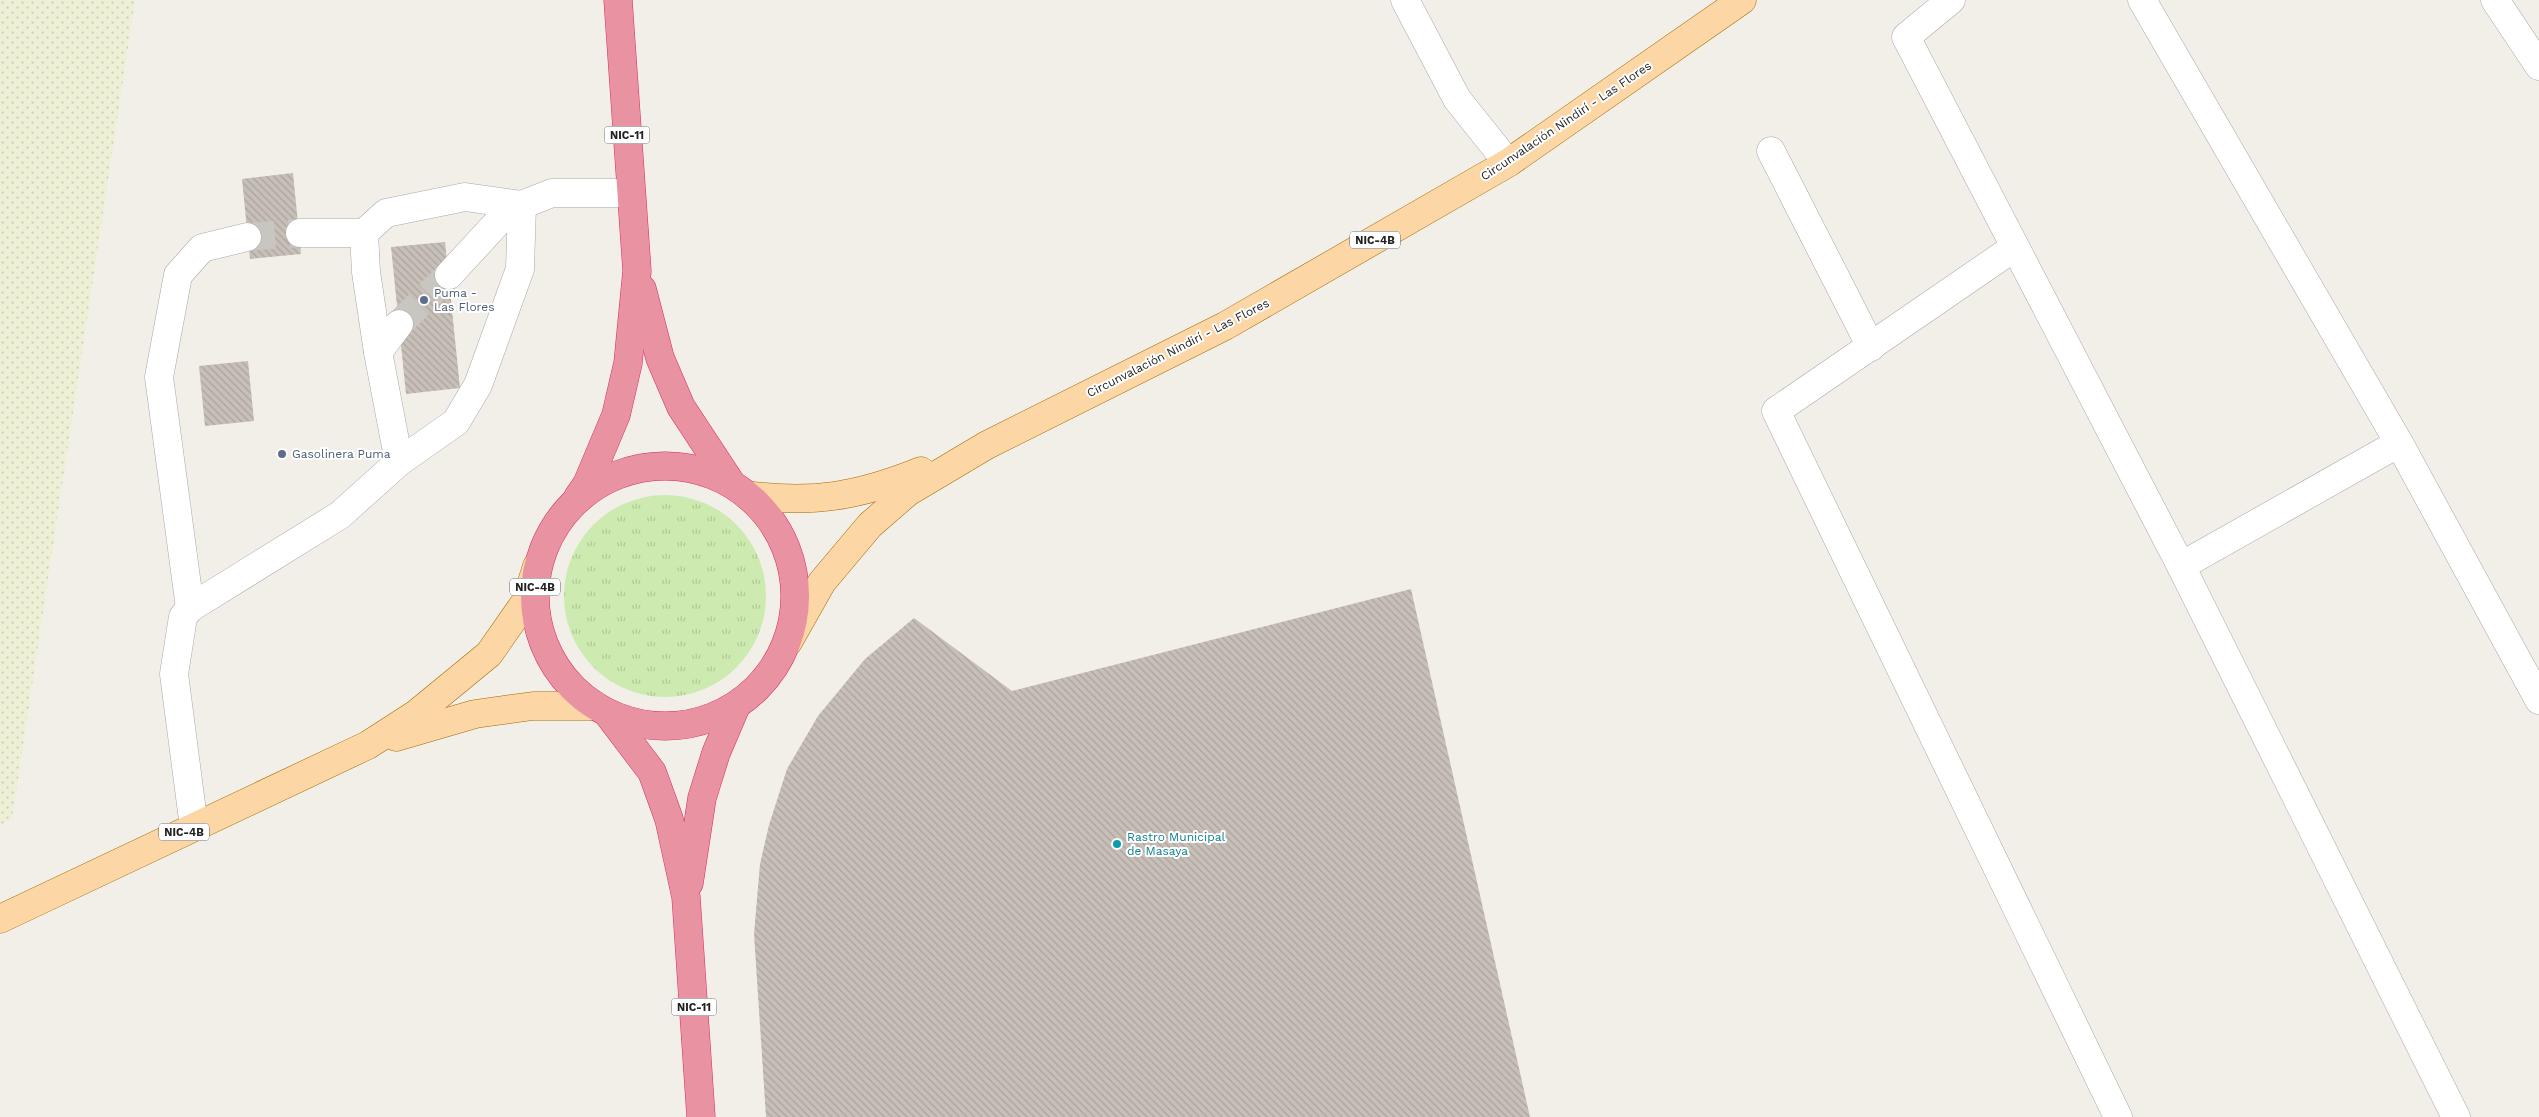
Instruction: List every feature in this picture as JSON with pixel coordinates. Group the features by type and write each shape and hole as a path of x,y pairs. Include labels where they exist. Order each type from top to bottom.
{"highway":[{"name":"NIC-11","path":"575,501 587,484 616,416 628,363 636,271 618,0"},
{"name":"NIC-11","path":"636,271 660,358 681,407 739,489"},
{"name":"NIC-4B","path":"652,466 680,466 706,472 739,489 760,505 782,535 794,570 796,606 788,642 776,667 758,688 736,706 709,719 676,726 643,726 602,710 572,689 546,653 534,610 537,566 551,530 575,501 611,477 652,466"},
{"name":"NIC-11","path":"686,897 702,798 716,753 736,706"},
{"name":"NIC-11","path":"602,710 652,772 669,819 686,897 701,1117"}],"main road":[{"name":"Circunvalación Nindirí - Las Flores","path":"788,642 822,582 870,525 908,492 987,445 1226,326 1508,163 1742,0"},
{"name":"Circunvalación Nindirí - Las Flores","path":"739,489 785,500 827,498 865,492 987,445"},
{"name":"NIC-4B","path":"0,919 368,745 416,714 489,654 526,601 537,566"},
{"name":"NIC-4B","path":"368,745 475,714 534,706 602,710"}],"street":[{"path":"1405,0 1457,99 1508,163"},
{"path":"1950,0 1906,37 2181,566 2456,1117"},
{"path":"2142,0 2399,443 2539,700"},
{"path":"2495,0 2539,66"},
{"path":"1771,151 1871,346"},
{"path":"449,276 509,210 552,194 631,193"},
{"path":"300,233 364,233 386,213 465,197 522,205"},
{"path":"194,827 174,674 184,617 190,608 340,515 399,462 456,422 478,385 520,269 522,205"},
{"path":"364,233 366,272 378,352 399,462"},
{"path":"190,608 159,377 178,275 202,248 247,236"},
{"path":"2015,247 1776,412 2118,1117"},
{"path":"378,352 399,324"},
{"path":"2181,566 2399,443"}],"green space":[{"path":"0,0 135,0 12,819 0,825"},
{"path":"655,495 675,495 704,502 737,524 759,557 766,586 766,606 759,635 737,668 704,690 675,697 655,697 626,690 593,668 571,635 564,606 564,586 571,557 593,524 626,502"}],"building":[{"path":"293,173 301,254 250,259 242,179"},
{"name":"Puma - Las Flores","path":"445,242 460,388 406,394 391,247"},
{"path":"248,361 254,421 205,426 199,366"},
{"name":"Rastro Municipal de Masaya","path":"1411,589 1530,1117 766,1117 754,934 760,864 769,825 787,769 818,716 865,659 914,618 1012,691"}],"tunnel":[{"path":"247,237 300,233"},
{"path":"399,324 449,275"}],"place":[{"name":"Puma - Las Flores","path":"424,300"},
{"name":"Gasolinera Puma","path":"282,454"},
{"name":"Rastro Municipal de Masaya","path":"1117,844"}]}
